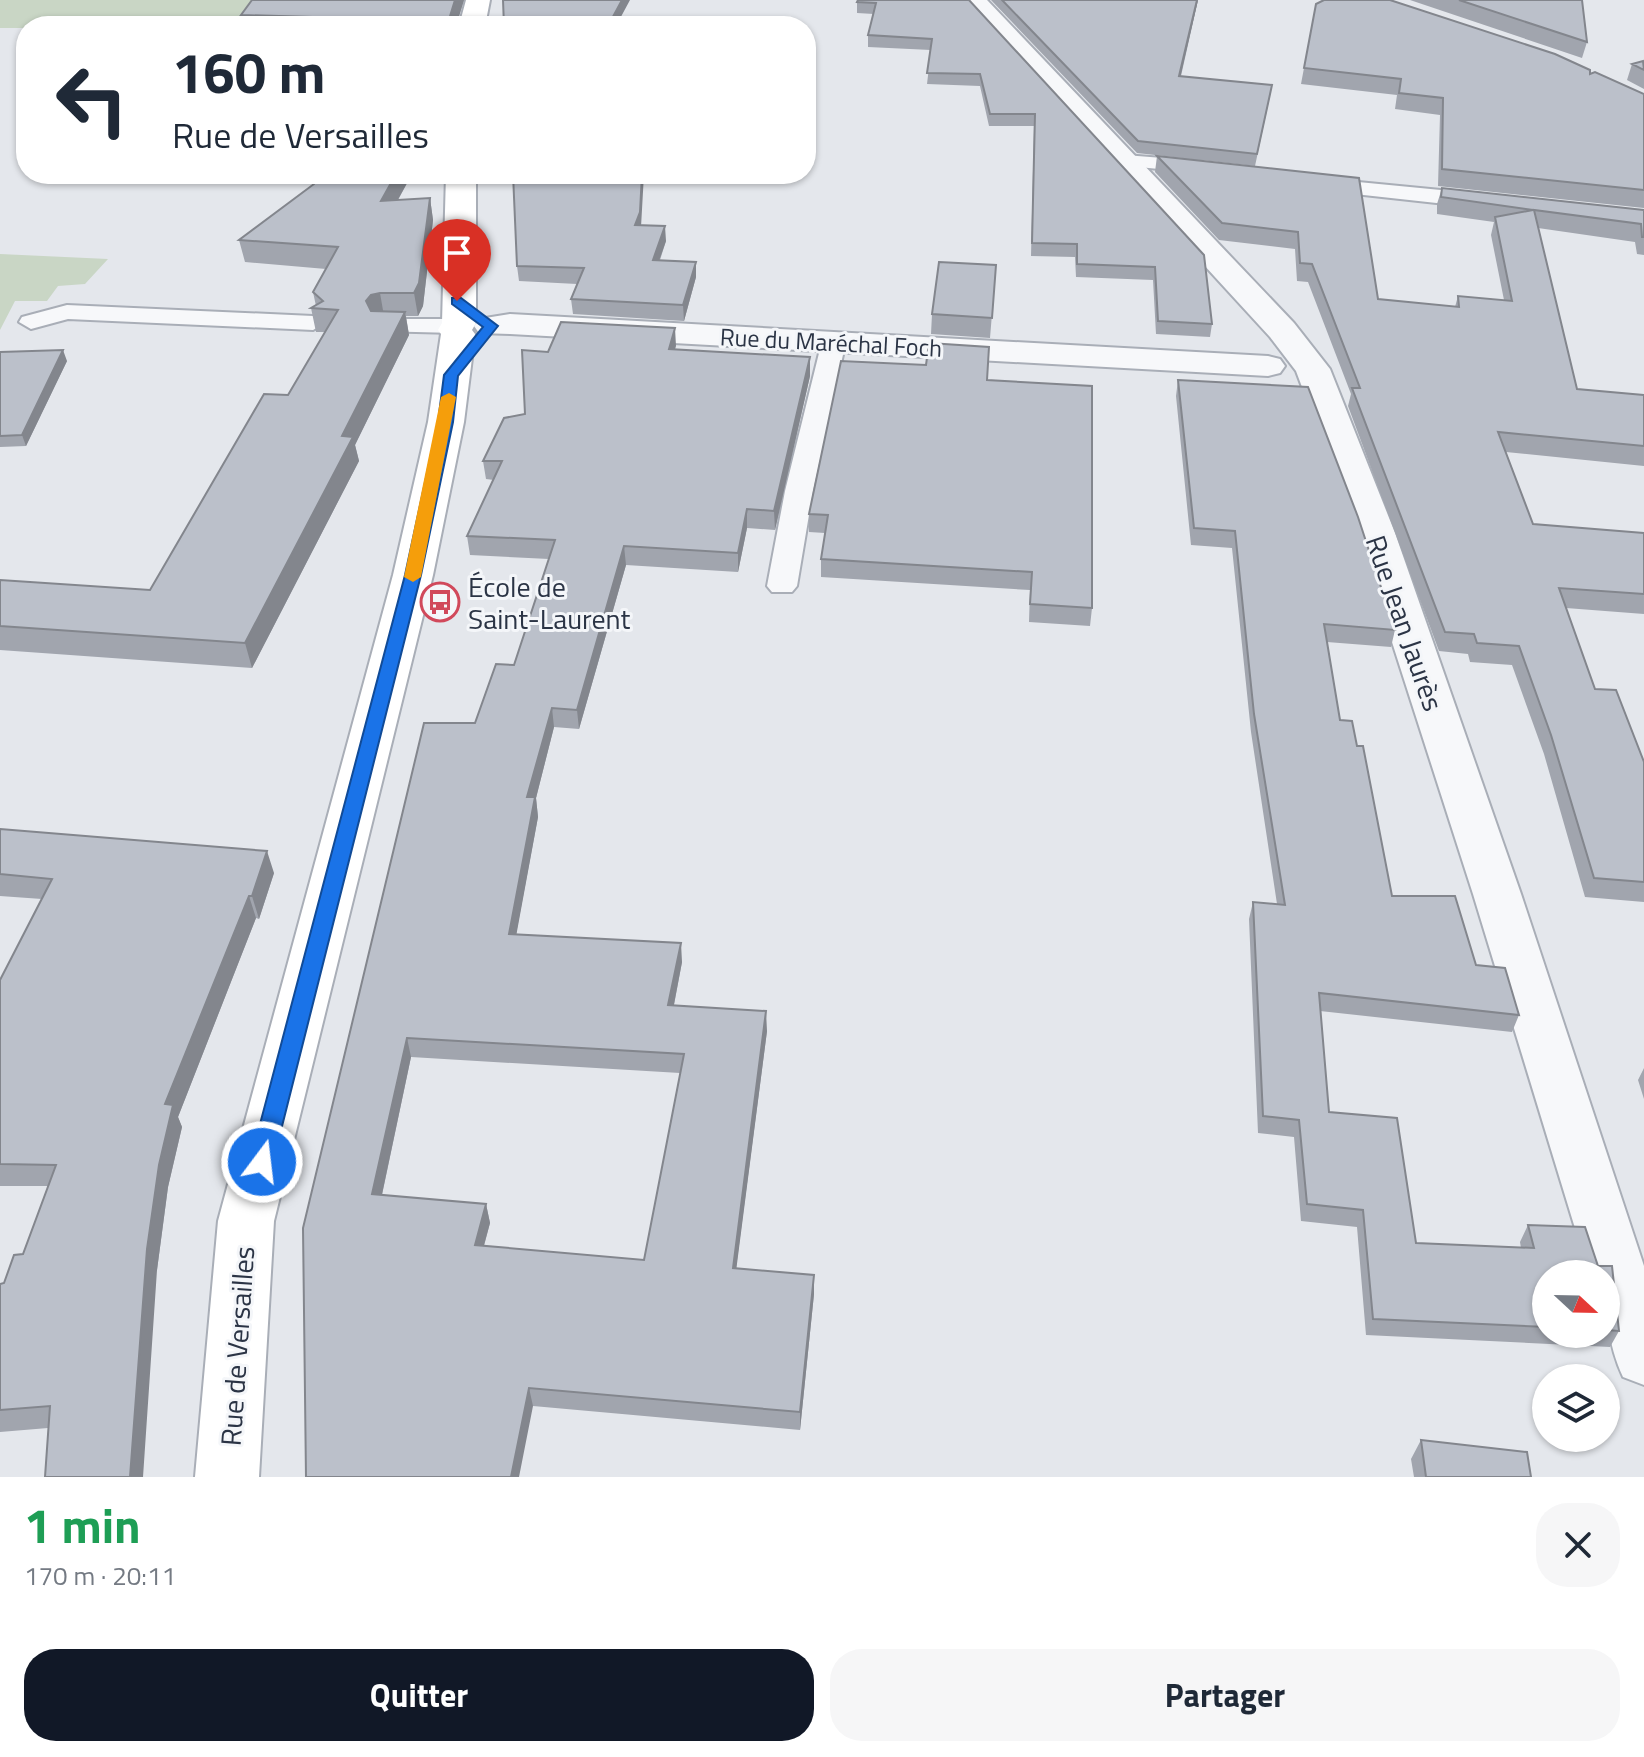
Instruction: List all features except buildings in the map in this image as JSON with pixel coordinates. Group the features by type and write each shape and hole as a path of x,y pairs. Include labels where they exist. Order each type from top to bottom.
{"street":[{"name":"Rue Jean Jaurès","path":"973,0 1290,339 1313,369 1376,533 1492,879 1644,1357"},
{"name":"Rue de Versailles","path":"227,1477 246,1221 413,575 466,330 461,184"},
{"name":"Rue du Maréchal Foch","path":"466,330 510,324 1268,366"}],"lane":[{"path":"1125,161 1223,170"},
{"path":"1300,181 1501,203"},
{"path":"31,322 67,312 313,323"},
{"path":"385,326 466,330"},
{"path":"782,586 802,475 834,341"}],"green space":[{"path":"0,0 270,0 259,16 16,16 16,28 0,28"},
{"path":"0,254 108,259 85,284 58,286 47,301 15,301 0,330"}],"slow traffic":[{"path":"413,577 449,397"}],"place":[{"name":"École de Saint-Laurent","path":"440,602"}],"route":[{"path":"262,1162 413,575 446,422 451,375 491,326 489,322 476,318 457,301"}]}
